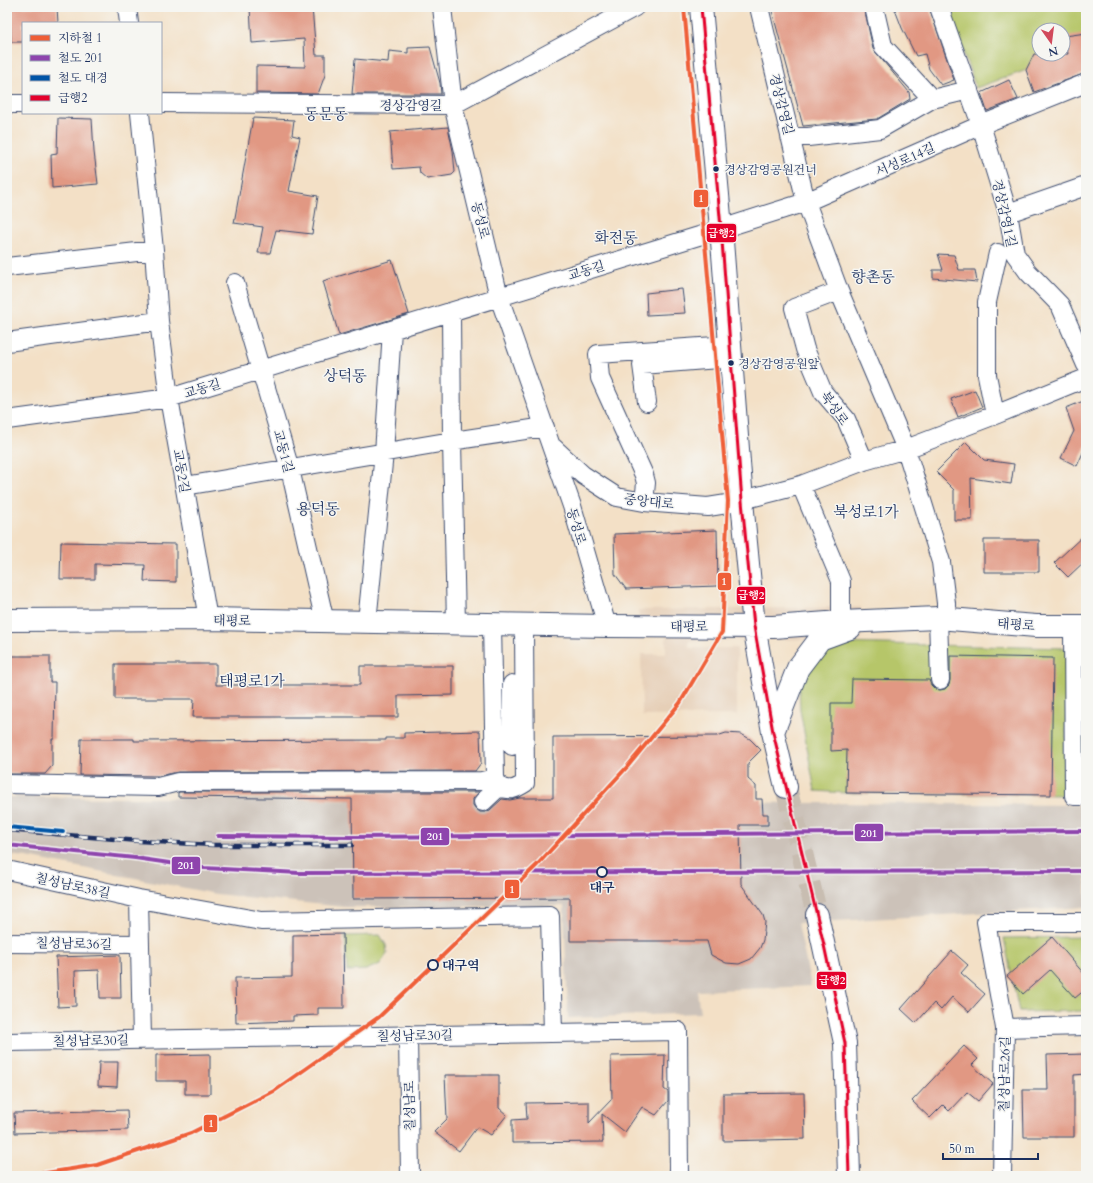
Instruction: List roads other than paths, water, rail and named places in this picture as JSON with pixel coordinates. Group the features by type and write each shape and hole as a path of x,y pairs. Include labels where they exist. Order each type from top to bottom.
{"main road":[{"path":"701,7 721,228 742,501 754,626 773,732 786,787"},
{"name":"태평로","path":"7,620 208,619 524,625 773,627 841,622 942,619 1036,626 1079,626"},
{"path":"773,732 798,668 820,639 868,621"},
{"path":"817,915 845,1043 848,1176"}],"street":[{"path":"127,7 129,22"},
{"name":"동성로","path":"442,7 453,105 499,297 572,506 607,626"},
{"name":"경상감영길","path":"162,103 453,105 635,7"},
{"name":"경상감영길","path":"759,7 806,202"},
{"path":"874,7 883,46 932,99"},
{"name":"경상감영1길","path":"939,7 982,125 1008,213 1015,254 1028,272 1060,305 1086,365"},
{"name":"서성로14길","path":"721,228 806,202 982,125 1086,84"},
{"path":"790,137 808,138 880,129 932,99 969,90"},
{"path":"7,104 22,104"},
{"name":"교동2길","path":"140,114 154,250 159,321 169,398 208,619"},
{"path":"1008,213 1086,186"},
{"path":"806,202 839,291 906,449 941,562 946,603 942,619 940,680"},
{"name":"교동길","path":"7,420 169,398 721,228"},
{"path":"7,267 154,250"},
{"path":"995,416 986,375 987,302 998,253"},
{"name":"교동1길","path":"235,282 290,468 325,622"},
{"name":"북성로","path":"839,291 794,308 805,349 823,392 846,419 864,462"},
{"path":"451,312 456,624"},
{"path":"7,342 159,321"},
{"path":"367,622 384,453 392,330"},
{"path":"647,402 642,365 731,351"},
{"path":"644,502 646,483 644,475 600,378 598,354 731,351"},
{"path":"742,501 801,485 864,462 906,449 995,416 1086,378"},
{"path":"184,486 545,427"},
{"name":"중앙대로","path":"551,445 583,475 616,497 644,502 708,507 742,501"},
{"path":"801,485 841,581 841,622"},
{"path":"483,802 497,782 494,745 492,624"},
{"path":"519,747 524,625"},
{"path":"1079,626 1074,796 1086,796"},
{"path":"7,784 158,787 178,782 482,781 497,782 509,790 517,788 525,783 519,747 512,684"},
{"path":"494,745 519,747"},
{"name":"칠성남로38길","path":"7,870 139,899 261,921 550,916 553,1033"},
{"path":"139,899 142,1039"},
{"path":"1005,1028 986,922 1086,922"},
{"name":"칠성남로36길","path":"7,942 140,944"},
{"name":"칠성남로26길","path":"1002,1176 1005,1028 1086,1026"},
{"name":"칠성남로30길","path":"7,1042 678,1031 679,1176"},
{"name":"칠성남로","path":"408,1035 410,1176"}],"tunnel":[{"path":"786,787 817,915"}],"railway":[{"path":"7,830 139,841 213,845 352,845"}],"metro line":[{"name":"1","path":"27,1176 97,1165 191,1133 274,1091 379,1017 537,865 627,767 680,703 722,632 728,501 684,7"}],"rail line":[{"name":"대경","path":"7,827 63,832"},
{"name":"201","path":"218,836 353,837 1086,831"},
{"name":"201","path":"7,845 135,858 204,868 299,873 1086,871"}],"place":[{"name":"경상감영공원건너","path":"716,169"},
{"name":"경상감영공원앞","path":"731,363"},
{"name":"대구","path":"602,872"},
{"name":"대구역","path":"433,965"}],"district":[{"name":"동문동","path":"326,114"},
{"name":"화전동","path":"616,238"},
{"name":"향촌동","path":"873,277"},
{"name":"상덕동","path":"345,376"},
{"name":"용덕동","path":"318,509"},
{"name":"북성로1가","path":"866,512"},
{"name":"태평로1가","path":"252,681"}]}
